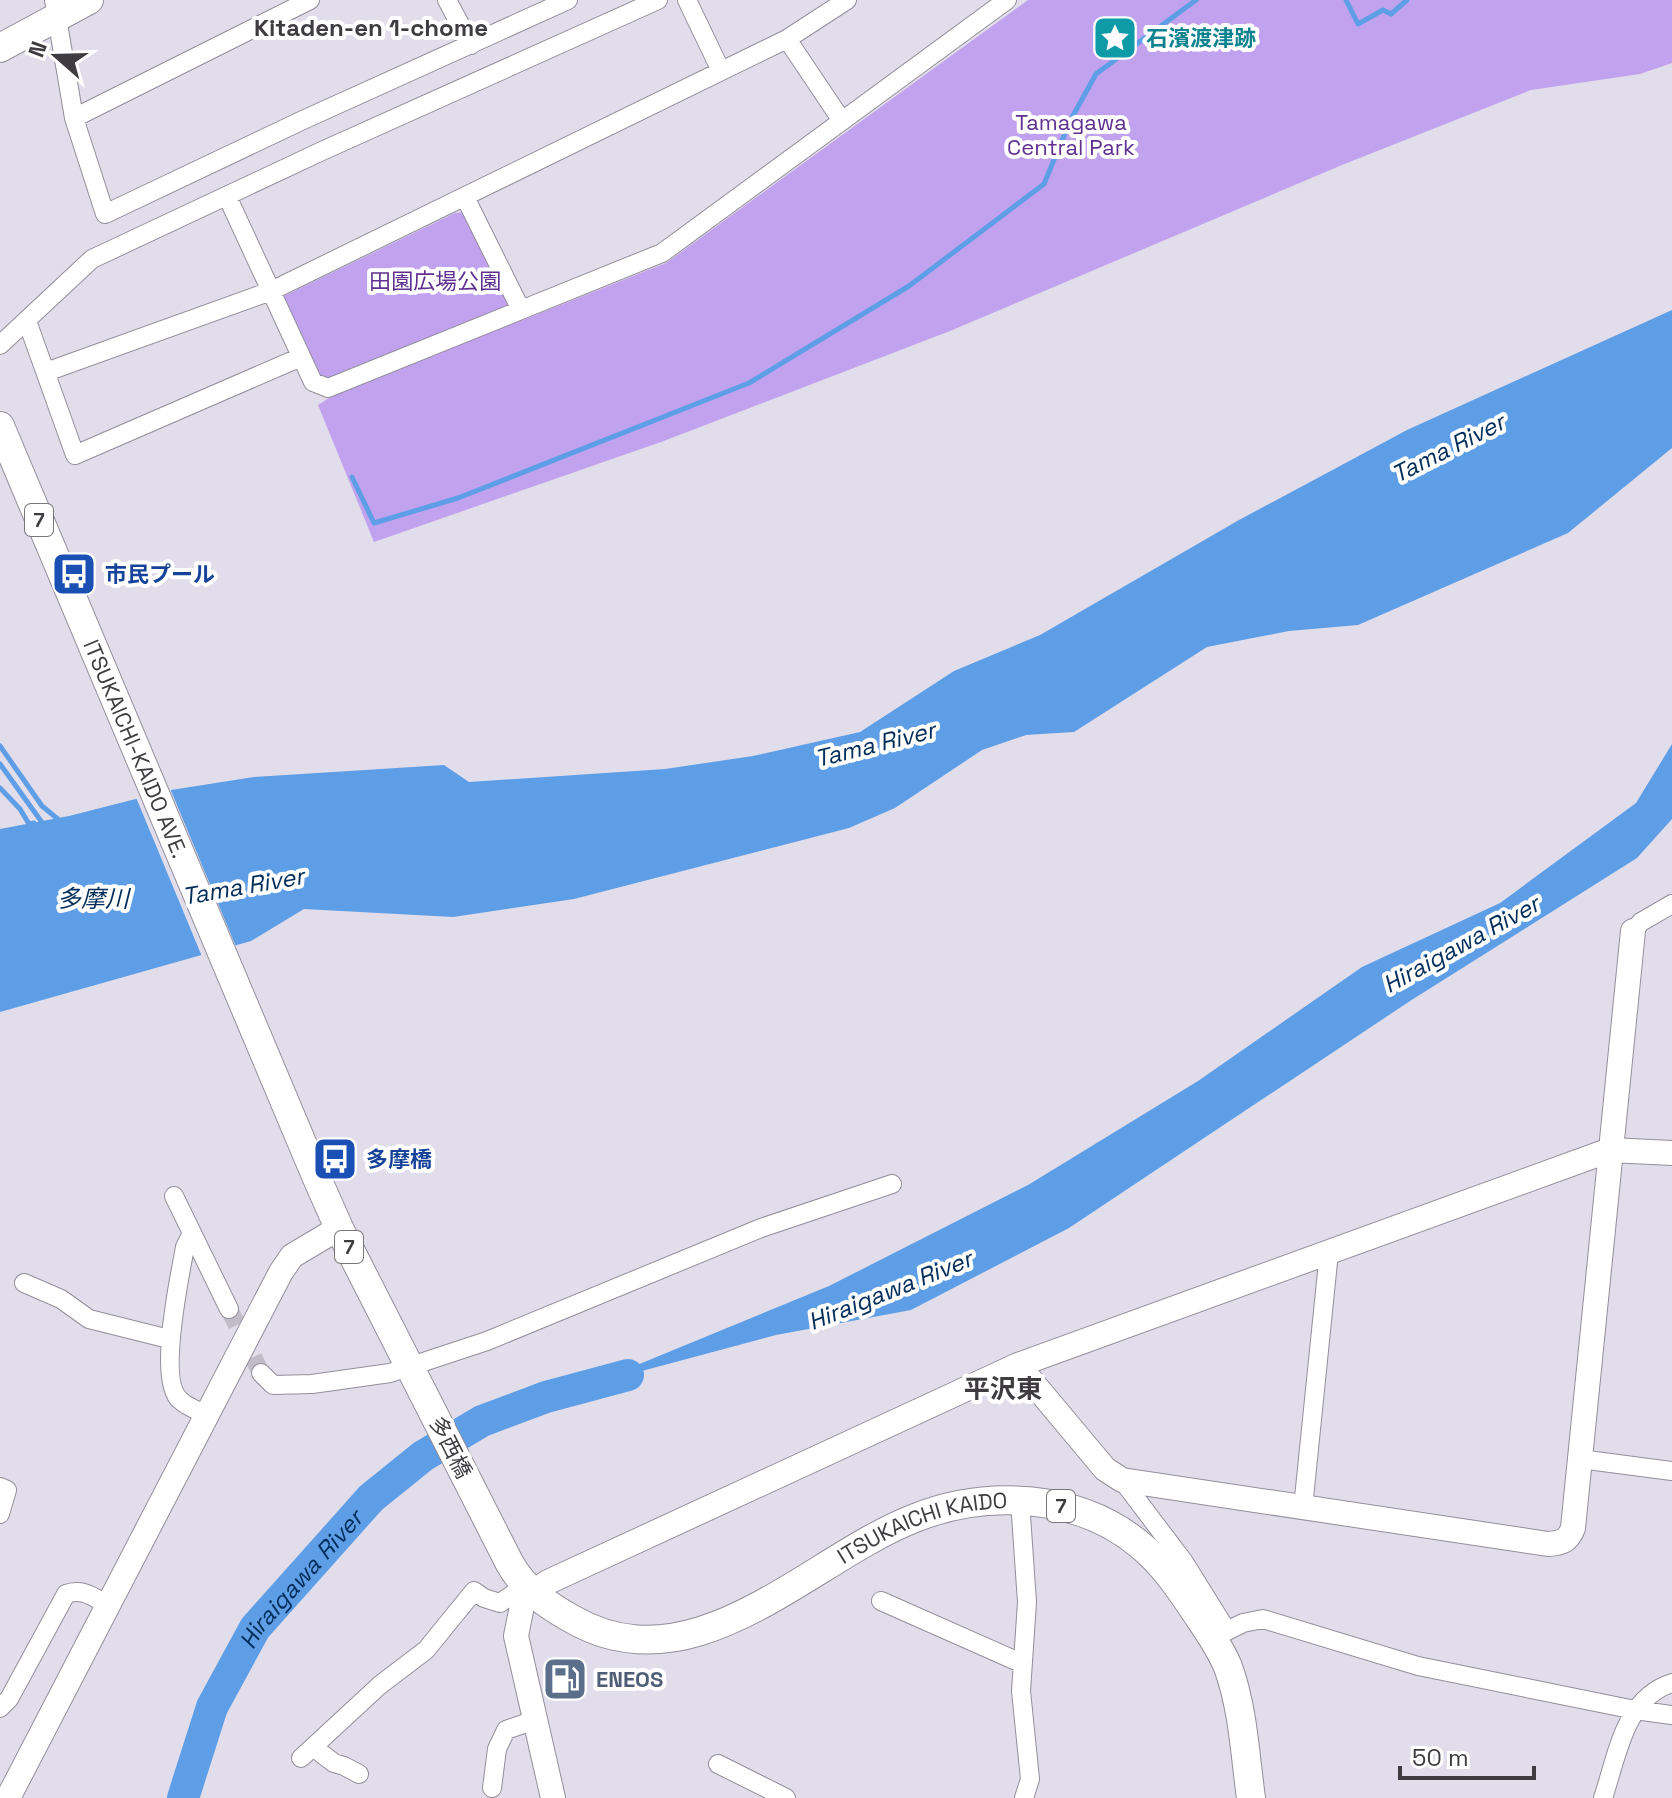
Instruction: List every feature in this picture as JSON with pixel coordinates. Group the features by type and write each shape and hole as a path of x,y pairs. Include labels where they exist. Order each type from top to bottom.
{"main road":[{"path":"0,48 55,9 89,0"},
{"name":"ITSUKAICHI-KAIDO AVE.","path":"0,426 9,474 79,614 289,1116 339,1228 412,1370"},
{"name":"多西橋","path":"412,1370 488,1519"},
{"name":"ITSUKAICHI KAIDO","path":"488,1519 510,1564 529,1589 556,1610 597,1631 643,1639 670,1638 702,1631 739,1616 916,1517 958,1505 1020,1501 1073,1509 1130,1537 1166,1571 1220,1635 1236,1693 1251,1798"}],"street":[{"path":"74,118 310,0"},
{"path":"447,0 471,45"},
{"path":"55,9 74,118 105,214 568,0"},
{"path":"0,345 92,259 658,0"},
{"path":"687,0 721,71"},
{"path":"46,372 271,291 787,39 847,0"},
{"path":"227,196 313,382 328,388 662,253 1007,0"},
{"path":"787,39 842,121"},
{"path":"465,197 521,310"},
{"path":"27,321 75,455 301,357"},
{"path":"1122,1480 1548,1544 1561,1543 1570,1537 1633,931 1641,922 1672,904"},
{"path":"359,1774 307,1752 380,1685 426,1650 474,1591 500,1603 1018,1365 1610,1150 1672,1153"},
{"path":"267,1379 349,1380 412,1370 761,1228 892,1184"},
{"path":"174,1196 229,1309"},
{"path":"8,1798 287,1261 301,1249 339,1228"},
{"path":"192,1233 185,1247 169,1339 174,1392 179,1400 207,1415"},
{"path":"1303,1508 1329,1252"},
{"path":"24,1283 61,1299 89,1319 169,1339"},
{"path":"1018,1365 1105,1469 1122,1480 1184,1562 1220,1635 1243,1623 1263,1619 1418,1666 1672,1715"},
{"path":"1580,1459 1672,1471"},
{"path":"0,1487 7,1490 0,1514"},
{"path":"1020,1501 1027,1602 1021,1703 1030,1779 1024,1798"},
{"path":"529,1589 516,1636 553,1798"},
{"path":"0,1708 9,1699 66,1594 77,1590 108,1605"},
{"path":"881,1601 1021,1663"},
{"path":"1603,1798 1629,1719 1662,1686 1672,1683"},
{"path":"492,1788 497,1749 506,1730 535,1720"},
{"path":"718,1764 786,1798"}],"green space":[{"name":"Tamagawa Central Park","path":"1028,0 1672,0 1672,63 1640,74 1531,90 1342,165 950,331 661,442 374,542 318,405 329,398 284,302 284,296 455,213 464,212 518,322 666,263"}],"water":[{"name":"多摩川","path":"1672,310 1672,448 1568,533 1358,625 1289,631 1207,647 1074,732 1026,735 982,750 895,808 849,828 574,899 453,917 304,909 251,941 0,1012 0,829 69,816 171,790 254,777 444,765 469,782 665,769 753,756 860,732 954,671 1040,635 1239,520 1407,430"},
{"path":"1672,744 1672,819 1637,858 1410,1001 1069,1228 911,1310 776,1335 586,1386 829,1286 1028,1185 1198,1081 1362,967 1500,903 1636,803"}],"pier":[{"path":"169,786 237,949 203,959 135,795"}],"waterway":[{"path":"352,477 374,523 458,498 749,383 909,286 1044,184 1070,121 1096,74 1196,0"},
{"path":"1346,0 1358,24 1383,10 1391,14 1407,0"},
{"path":"0,746 42,806 59,820 56,821"},
{"path":"0,764 41,821"},
{"path":"0,788 20,809 29,824 34,823"},
{"name":"Hiraigawa River","path":"183,1798 212,1707 255,1628 371,1498 423,1456 482,1421 546,1397 628,1375"}],"tunnel":[{"path":"229,1309 261,1373"}],"place":[{"name":"石濱渡津跡","path":"1115,38"},
{"name":"市民プール","path":"74,574"},
{"name":"多摩橋","path":"335,1159"},
{"name":"ENEOS","path":"565,1679"}],"district":[{"name":"Kitaden-en 1-chome","path":"371,27"},
{"name":"平沢東","path":"1003,1389"}],"park label":[{"name":"田園広場公園","path":"435,281"}],"water label":[{"name":"Tama River","path":"1448,448"},
{"name":"Tama River","path":"875,744"},
{"name":"Tama River","path":"243,886"}]}
